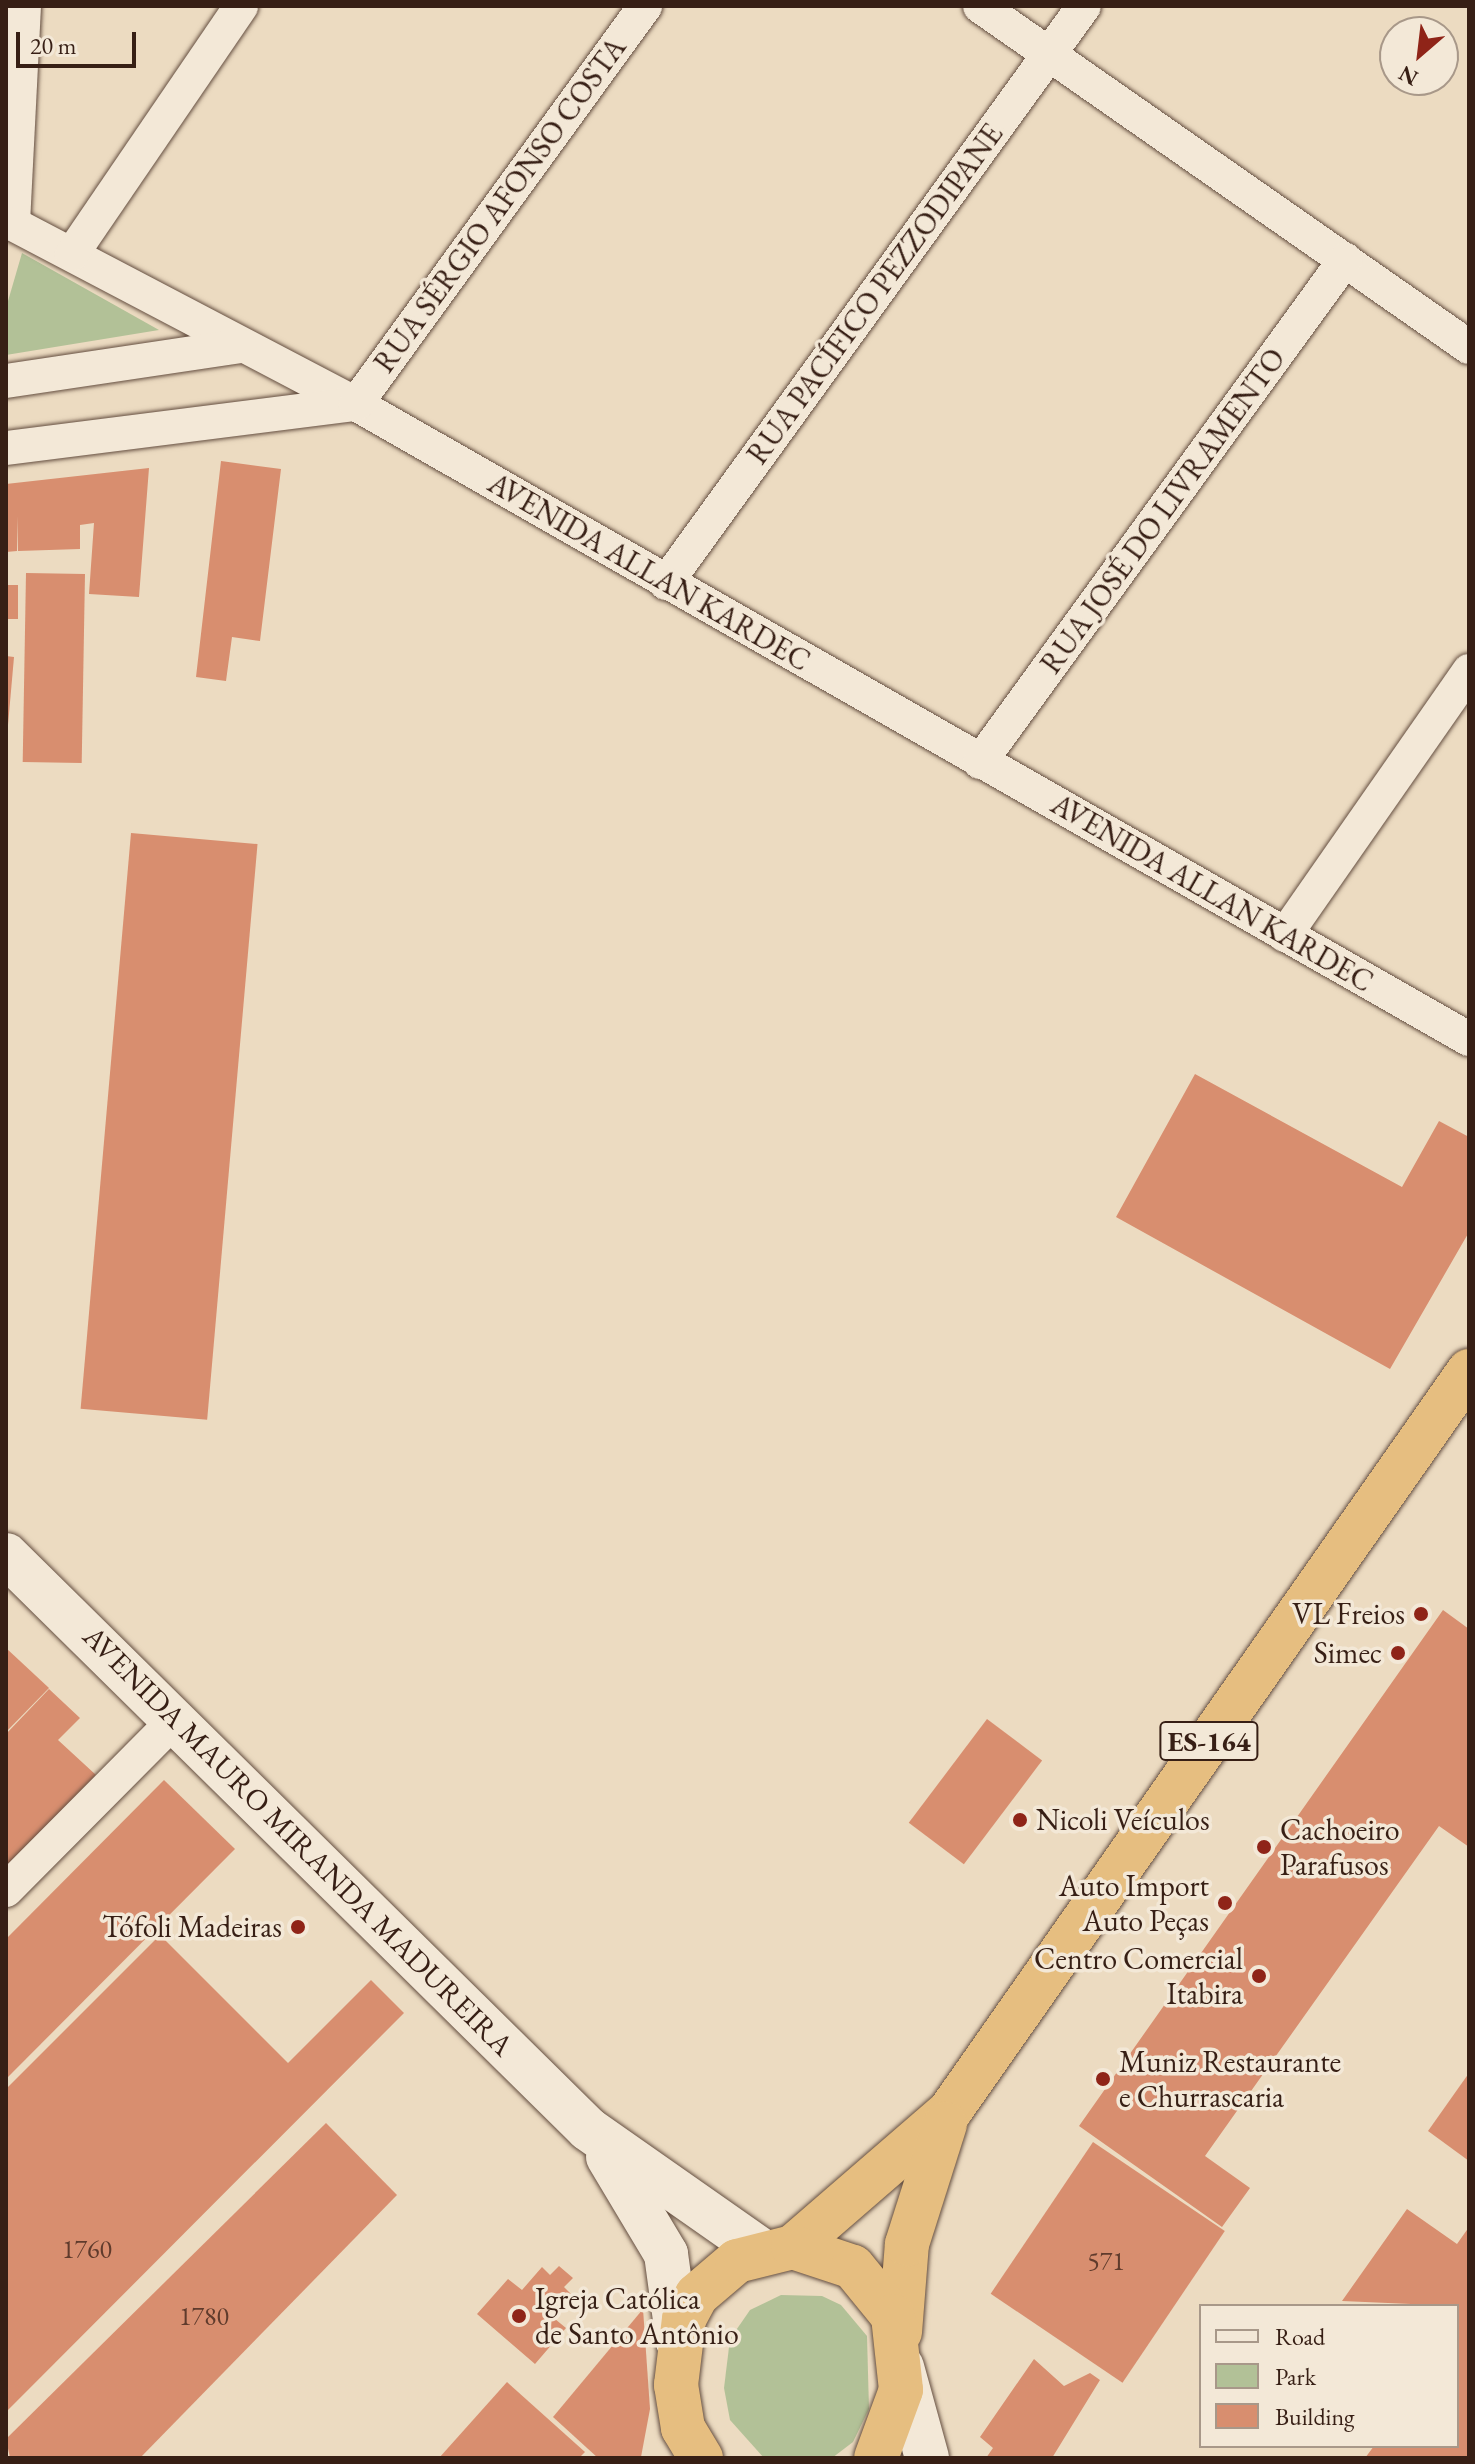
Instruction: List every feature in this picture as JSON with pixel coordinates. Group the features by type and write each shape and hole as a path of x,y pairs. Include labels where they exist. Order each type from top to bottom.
{"highway":[{"name":"ES-164","path":"950,2111 1469,1371"},
{"path":"684,2448 678,2342 697,2295 715,2275 778,2249 950,2111"},
{"path":"876,2458 897,2414 907,2244 950,2111"},
{"path":"778,2249 853,2267 876,2288 901,2355"}],"main road":[{"name":"AVENIDA MAURO MIRANDA MADUREIRA","path":"6,1555 177,1718 588,2129"},
{"path":"588,2129 778,2249"},
{"path":"588,2129 666,2254 678,2342"},
{"path":"901,2355 927,2458"}],"street":[{"name":"AVENIDA ALLAN KARDEC","path":"24,6 9,234 72,254 239,346 356,404 1469,1039"},
{"path":"72,254 241,6"},
{"name":"RUA SÉRGIO AFONSO COSTA","path":"356,404 645,6"},
{"path":"980,6 1469,347"},
{"name":"RUA PACÍFICO PEZZODIPANE","path":"666,583 1084,6"},
{"name":"RUA JOSÉ DO LIVRAMENTO","path":"980,762 1345,260"},
{"path":"6,381 239,346"},
{"path":"6,448 356,404"},
{"path":"1285,935 1469,671"},
{"path":"6,1890 177,1718"}],"green space":[{"path":"22,253 159,330 6,355 6,308"},
{"path":"781,2295 822,2296 841,2305 867,2336 869,2409 853,2442 832,2458 764,2458 730,2420 724,2388 730,2339 750,2310"}],"building":[{"path":"221,461 281,469 260,641 232,637 226,681 196,677"},
{"path":"149,468 139,597 89,594 94,523 80,525 80,549 18,551 18,516 17,551 6,552 6,484"},
{"path":"26,573 85,574 82,763 23,762"},
{"path":"6,585 18,585 18,619 6,619"},
{"path":"6,656 14,657 8,725 6,725"},
{"path":"131,833 258,844 207,1420 81,1409"},
{"path":"1195,1074 1402,1187 1439,1121 1469,1137 1469,1232 1390,1369 1116,1217"},
{"name":"Centro Comercial Itabira","path":"1443,1610 1469,1629 1469,1847 1439,1826 1205,2156 1250,2188 1222,2227 1079,2126"},
{"path":"6,1648 49,1688 6,1732"},
{"path":"49,1689 80,1718 58,1740 96,1775 6,1867 6,1734"},
{"path":"987,1719 1042,1761 964,1864 909,1823"},
{"path":"164,1780 235,1849 6,2079 6,1939"},
{"path":"160,1935 288,2063 371,1980 404,2013 6,2412 6,2089"},
{"path":"1469,2073 1469,2161 1428,2131"},
{"path":"326,2123 397,2195 140,2458 10,2458 6,2439"},
{"path":"1093,2142 1225,2231 1122,2383 991,2294"},
{"path":"1407,2209 1457,2244 1469,2227 1469,2458 1365,2458 1372,2448 1459,2448 1459,2304 1342,2301"},
{"name":"Igreja Católica de Santo Antônio","path":"559,2266 573,2278 564,2287 574,2297 555,2319 566,2328 535,2364 477,2314 508,2279 522,2290 542,2267 550,2275"},
{"path":"643,2309 650,2409 641,2457 598,2458 553,2417"},
{"path":"1034,2359 1064,2386 1090,2373 1100,2380 1052,2458 986,2458 993,2448 980,2437"},
{"path":"507,2382 585,2452 579,2458 439,2458"}],"place":[{"name":"VL Freios","path":"1421,1614"},
{"name":"Simec","path":"1398,1653"},
{"name":"Nicoli Veículos","path":"1020,1820"},
{"name":"Cachoeiro Parafusos","path":"1264,1847"},
{"name":"Auto Import Auto Peças","path":"1225,1903"},
{"name":"Tófoli Madeiras","path":"298,1927"},
{"name":"Centro Comercial Itabira","path":"1259,1976"},
{"name":"Muniz Restaurante e Churrascaria","path":"1103,2079"},
{"name":"Igreja Católica de Santo Antônio","path":"519,2316"}]}
